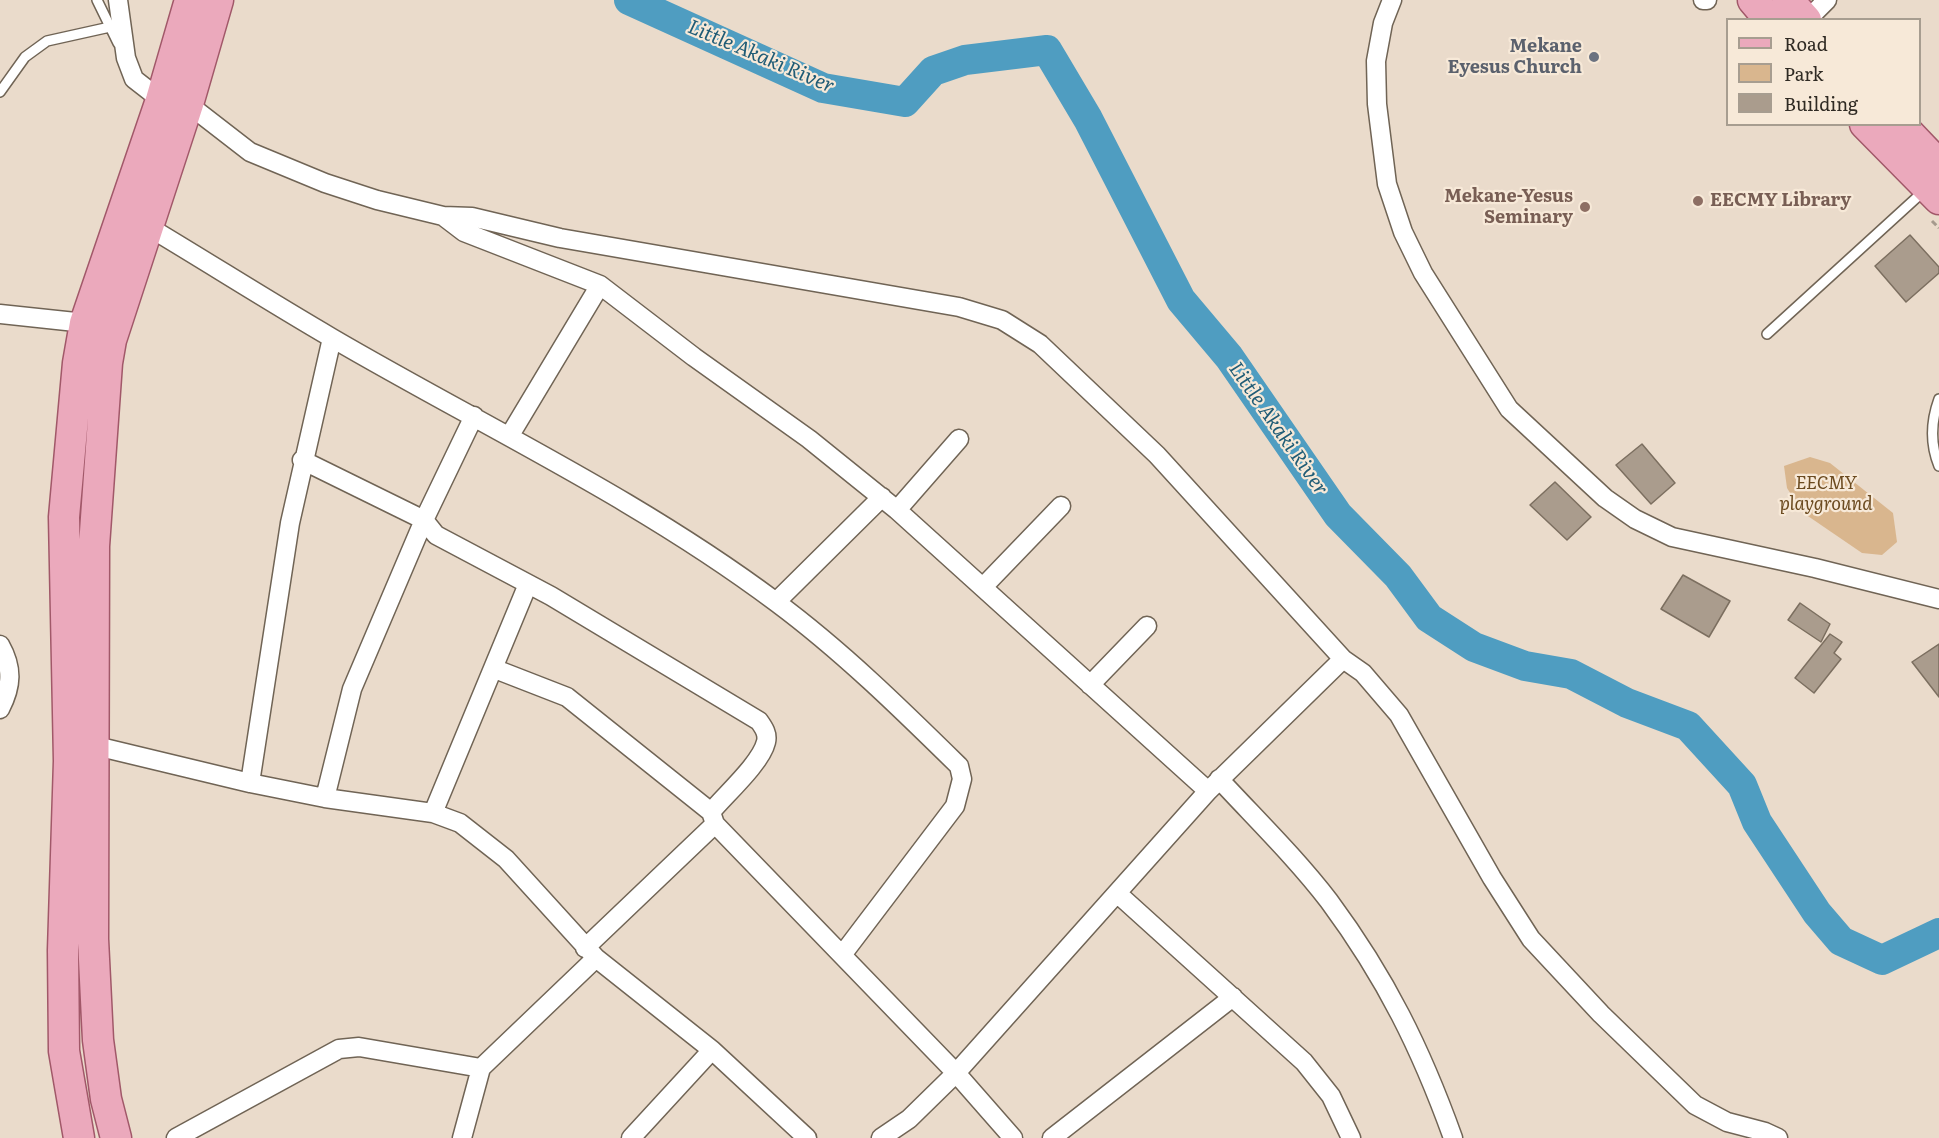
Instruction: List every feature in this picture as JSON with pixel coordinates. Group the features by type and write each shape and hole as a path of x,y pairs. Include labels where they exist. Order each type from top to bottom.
{"main road":[{"path":"116,1138 106,1100 93,939 96,746 93,606 95,513 111,340 147,226 174,102 190,0"},
{"path":"79,1138 64,1051 63,950 69,761 64,517 83,330 174,102 218,0"},
{"path":"1753,0 1768,18"},
{"path":"1788,0 1804,18"},
{"path":"1867,126 1935,184"},
{"path":"1901,126 1935,184"},
{"path":"83,330 111,340"}],"street":[{"path":"118,0 126,58 134,79 174,102 250,152 325,183 377,200 443,216 472,217 560,238 959,307 1002,320 1040,344 1157,454 1343,659 1363,673 1399,715 1492,878 1531,939 1601,1014 1695,1105 1728,1122 1765,1131 1778,1138"},
{"path":"1392,0 1383,24 1376,61 1377,104 1387,184 1402,232 1423,273 1509,409 1605,498 1635,519 1672,537 1815,567 1939,599"},
{"path":"1808,18 1827,0"},
{"path":"443,216 464,232 600,285 694,357 809,439 897,510 1090,685 1214,785 1328,900 1370,962 1403,1016 1431,1077 1453,1138"},
{"path":"147,226 332,339 510,435 646,513 776,602 906,712 960,766 962,779 955,806 842,955"},
{"path":"510,435 600,285"},
{"path":"0,314 83,330"},
{"path":"250,783 302,460 332,339"},
{"path":"325,798 352,689 424,520 474,416"},
{"path":"897,510 959,439"},
{"path":"302,460 424,520 436,535 528,584 759,721 766,730 767,740 762,753 713,818 481,1068 462,1138"},
{"path":"776,602 882,497"},
{"path":"983,587 1061,506"},
{"path":"433,813 495,669 528,584"},
{"path":"1090,685 1148,626"},
{"path":"0,645 9,661 9,692 0,709"},
{"path":"881,1138 909,1119 956,1073 1214,785 1343,659"},
{"path":"495,669 567,697 713,818 956,1073 1013,1138"},
{"path":"96,746 250,783 325,798 433,813 460,823 491,845 590,953 712,1050 807,1138"},
{"path":"1118,894 1304,1062 1331,1096 1351,1138"},
{"path":"1052,1138 1233,997"},
{"path":"176,1138 339,1049 359,1047 481,1068"},
{"path":"631,1138 712,1050"}],"lane":[{"path":"97,0 126,58"},
{"path":"0,92 26,57 47,41 110,27"},
{"path":"1767,334 1935,184"},
{"path":"1939,399 1932,419 1935,455 1939,466"}],"green space":[{"name":"EECMY playground","path":"1810,457 1830,463 1893,513 1897,542 1882,555 1862,553 1802,512 1787,488 1784,466"}],"building":[{"path":"1910,235 1939,267 1939,273 1906,302 1875,266"},
{"path":"1642,444 1675,483 1651,504 1616,465"},
{"path":"1555,482 1591,517 1567,540 1530,505"},
{"path":"1683,575 1730,601 1709,637 1661,609"},
{"path":"1800,603 1830,624 1821,642 1788,620"},
{"path":"1830,634 1842,642 1834,653 1841,659 1814,693 1795,678"},
{"path":"1939,644 1939,697 1912,662"}],"waterway":[{"name":"Little Akaki River","path":"629,0 823,88 905,102 933,71 965,60 1047,50 1088,119 1181,300 1229,357 1338,515 1398,576 1429,618 1474,647 1525,666 1571,674 1627,703 1688,726 1742,785 1757,822 1817,913 1841,941 1882,960 1939,933"}],"place":[{"name":"Mekane Eyesus Church","path":"1594,57"},
{"name":"EECMY Library","path":"1698,201"},
{"name":"Mekane-Yesus Seminary","path":"1585,207"}]}
